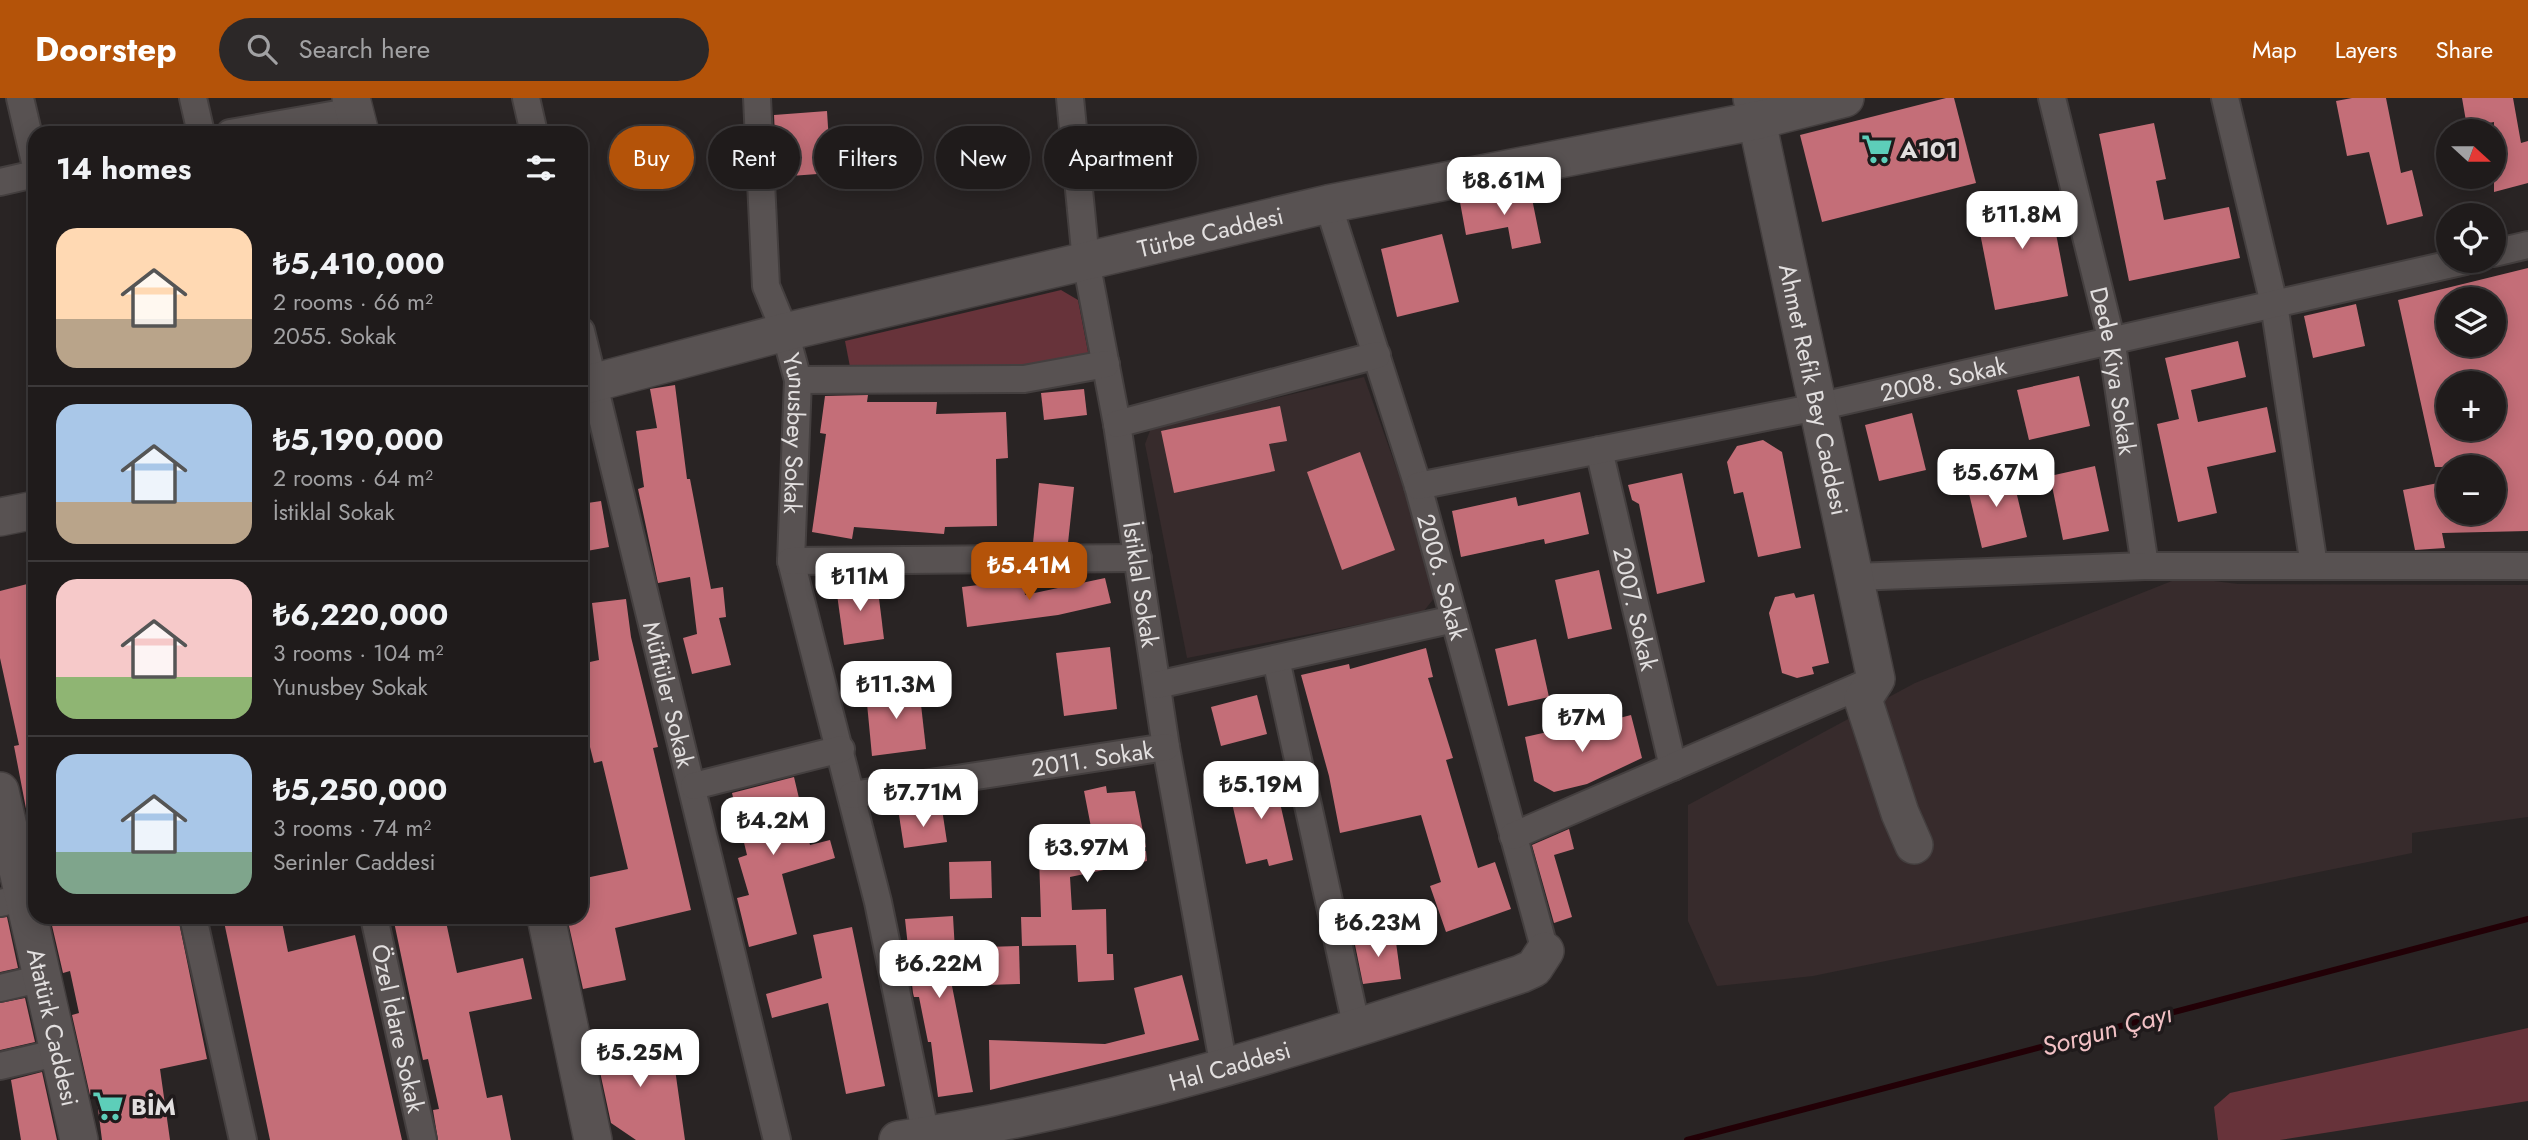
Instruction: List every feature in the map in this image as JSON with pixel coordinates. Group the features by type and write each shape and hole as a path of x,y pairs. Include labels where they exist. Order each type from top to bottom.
{"street":[{"path":"20,98 28,132"},
{"path":"193,98 199,126"},
{"path":"526,98 532,126"},
{"name":"Yunusbey Sokak","path":"757,98 766,286 785,332 797,380 791,561 841,750 899,999 912,1138"},
{"name":"İstiklal Sokak","path":"1070,98 1086,261 1117,424 1166,747 1224,1068"},
{"name":"Türbe Caddesi","path":"588,385 785,332 1328,204 1756,109 1844,98"},
{"name":"Dede Kiya Sokak","path":"2052,98 2111,338 2145,566"},
{"path":"2225,98 2274,304 2314,566"},
{"name":"Ahmet Refik Bey Caddesi","path":"1756,109 1876,679"},
{"path":"276,126 355,114"},
{"path":"0,182 28,176"},
{"name":"2006. Sokak","path":"1328,204 1418,486 1545,951"},
{"path":"2506,250 2528,245"},
{"name":"2008. Sokak","path":"1418,486 1817,407 2111,338 2436,268"},
{"path":"1117,424 1377,355"},
{"path":"797,380 1024,379 1106,365"},
{"name":"Müftüler Sokak","path":"588,389 694,786 778,1140"},
{"name":"2007. Sokak","path":"1599,450 1673,767"},
{"path":"0,517 28,511"},
{"path":"791,561 1138,558"},
{"path":"1854,577 2145,566 2528,566"},
{"path":"1157,685 1454,619"},
{"path":"1276,659 1357,1029"},
{"path":"1513,836 1876,679"},
{"path":"1876,679 1863,699 1900,813 1914,845"},
{"name":"2011. Sokak","path":"852,795 1166,747"},
{"path":"694,786 841,750"},
{"name":"Atatürk Caddesi","path":"0,791 12,900 43,978 79,1140"},
{"path":"195,924 243,1140"},
{"name":"Özel İdare Sokak","path":"376,924 423,1140"},
{"path":"547,924 593,1140"},
{"name":"Hal Caddesi","path":"912,1138 1224,1068 1357,1029 1521,974 1534,968 1545,951"},
{"path":"0,988 43,978"},
{"path":"0,1066 60,1052"}],"shaded area":[{"path":"1061,290 1078,300 1089,357 1011,369 851,372 845,341"},
{"path":"1364,377 1440,591 1423,612 1187,658 1145,444 1151,428"},
{"path":"2182,577 2238,584 2528,585 2528,817 2412,833 2412,853 1813,976 1717,986 1688,921 1688,805 1915,683"},
{"path":"2528,1028 2528,1101 2280,1140 2218,1140 2214,1107 2230,1093"}],"building":[{"path":"1954,98 1976,183 1822,222 1800,135"},
{"path":"2386,98 2401,173 2412,170 2423,216 2387,225 2369,152 2347,156 2336,101"},
{"path":"2462,98 2513,98 2521,143 2528,141 2528,183 2506,189 2506,119 2466,119"},
{"path":"827,111 828,126 814,126 814,174 800,175 800,126 775,126 774,115"},
{"path":"2154,123 2166,179 2156,181 2164,220 2229,207 2240,258 2129,281 2099,134"},
{"path":"1530,189 1541,243 1512,249 1508,227 1466,235 1460,202"},
{"path":"2048,192 2068,296 1995,310 1975,207"},
{"path":"1442,234 1459,302 1397,317 1381,249"},
{"path":"2528,268 2528,531 2442,533 2445,548 2415,550 2403,490 2436,483 2436,525 2506,525 2506,455 2436,455 2435,467 2398,300 2436,291 2436,357 2506,357 2506,287 2451,287"},
{"path":"2356,304 2365,346 2313,358 2304,316"},
{"path":"2238,341 2246,377 2191,390 2198,422 2267,407 2276,452 2207,467 2217,513 2178,522 2157,424 2179,419 2165,358"},
{"path":"2079,376 2090,426 2029,440 2017,390"},
{"path":"675,385 687,479 690,479 711,589 723,587 726,617 719,618 731,665 692,674 683,638 697,634 690,577 658,583 638,489 644,487 636,431 657,428 650,389"},
{"path":"1084,389 1087,415 1044,420 1041,393"},
{"path":"868,395 867,402 937,402 936,414 1006,412 1008,458 996,459 997,526 945,527 944,534 854,527 852,539 812,532 826,434 820,433 825,396"},
{"path":"1280,406 1287,441 1269,444 1275,471 1174,493 1161,431"},
{"path":"1912,413 1926,470 1879,481 1865,425"},
{"path":"1763,440 1782,452 1801,548 1758,557 1743,492 1734,494 1727,462 1737,446"},
{"path":"1360,452 1395,550 1342,570 1307,472"},
{"path":"2095,466 2109,531 2063,540 2050,476"},
{"path":"2011,470 2027,537 1982,548 1966,481"},
{"path":"1682,473 1705,582 1657,594 1639,504 1632,500 1628,485"},
{"path":"1039,483 1074,487 1068,543 1033,543"},
{"path":"1580,492 1589,534 1545,544 1544,539 1461,557 1452,511 1516,497 1518,506"},
{"path":"601,501 609,547 588,551 588,503"},
{"path":"1599,570 1612,629 1568,639 1555,580"},
{"path":"1105,578 1111,603 1058,615 967,627 962,587 1011,581 1011,585 1024,585 1025,595"},
{"path":"877,582 884,639 844,645 836,587"},
{"path":"28,584 28,819 14,746 19,745 0,658 0,591"},
{"path":"1794,593 1796,598 1814,594 1829,663 1812,667 1814,674 1797,678 1782,673 1769,613 1775,597"},
{"path":"626,599 631,637 658,747 653,748 691,910 615,928 626,980 583,989 569,924 588,924 588,878 628,869 602,761 594,763 588,739 588,662 599,660 592,603"},
{"path":"1536,639 1549,697 1508,706 1495,649"},
{"path":"1110,647 1117,709 1064,716 1056,653"},
{"path":"1426,648 1433,677 1428,678 1453,758 1446,760 1478,868 1495,862 1511,909 1446,932 1430,886 1441,882 1421,815 1340,833 1329,776 1301,675 1349,664 1350,669"},
{"path":"919,687 926,749 872,756 866,693"},
{"path":"1257,695 1267,734 1221,746 1211,707"},
{"path":"1631,715 1642,758 1587,784 1554,792 1534,781 1525,737 1561,729 1562,733"},
{"path":"1273,772 1293,860 1269,866 1267,859 1246,864 1229,790 1250,785 1249,777"},
{"path":"794,777 810,845 830,840 835,858 782,874 797,934 749,947 737,898 749,895 738,858 747,855 732,793"},
{"path":"1106,786 1107,793 1135,791 1146,847 1132,851 1146,851 1147,861 1070,877 1072,910 1106,909 1107,954 1113,954 1114,980 1078,982 1076,945 1022,946 1021,917 1041,917 1039,856 1096,853 1084,791"},
{"path":"942,809 947,842 904,848 899,815"},
{"path":"1569,829 1574,849 1554,855 1572,917 1554,923 1532,845"},
{"path":"991,861 992,898 950,899 949,862"},
{"path":"953,916 955,951 950,952 952,986 973,1092 938,1097 931,1042 928,1042 919,997 914,997 913,993 905,919"},
{"path":"7,917 18,968 0,972 0,918"},
{"path":"52,924 179,924 207,1059 160,1069 170,1140 102,1140 96,1093 90,1095 72,1015 79,1013 70,971 63,973"},
{"path":"224,924 282,924 288,952 355,935 402,1140 270,1140"},
{"path":"394,924 446,924 457,973 523,958 532,999 469,1012 487,1098 502,1095 511,1140 438,1140 433,1110 439,1109 428,1059 423,1060"},
{"path":"852,927 885,1086 846,1094 828,1003 772,1018 766,994 822,978 813,935"},
{"path":"1395,935 1401,979 1363,984 1354,940"},
{"path":"1019,946 1020,984 987,985 986,947"},
{"path":"1182,975 1199,1040 990,1090 989,1040 1105,1044 1145,1034 1134,988"},
{"path":"25,998 35,1042 0,1050 0,1003"},
{"path":"658,1032 665,1070 675,1069 685,1140 636,1140 611,1123 594,1044"},
{"path":"42,1072 57,1140 21,1140 11,1080"}],"waterway":[{"name":"Sorgun Çayı","path":"1687,1140 2528,919"}],"place":[{"name":"A101","path":"1877,149"},
{"name":"BİM","path":"108,1106"}]}
